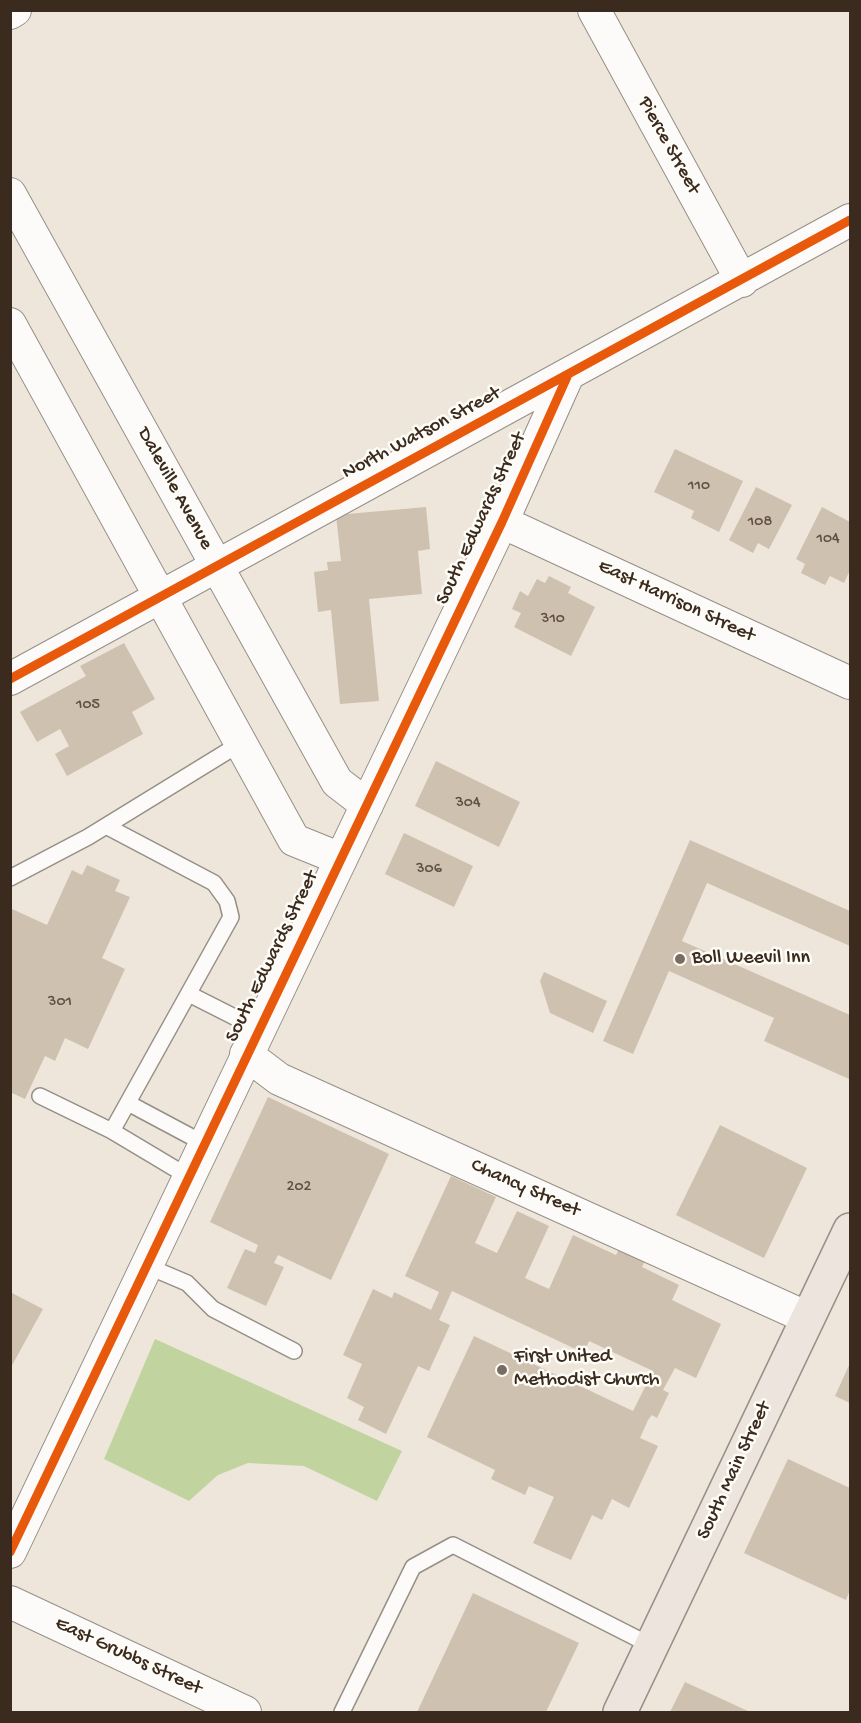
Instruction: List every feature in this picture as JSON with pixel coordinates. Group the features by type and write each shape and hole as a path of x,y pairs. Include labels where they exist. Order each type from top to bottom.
{"main road":[{"name":"South Main Street","path":"620,1713 850,1230"}],"street":[{"path":"10,13 15,10"},
{"name":"Pierce Street","path":"594,10 742,281"},
{"name":"Daleville Avenue","path":"10,194 337,782 367,805"},
{"name":"North Watson Street","path":"10,680 442,441 567,377 850,220"},
{"path":"10,324 294,840 341,859"},
{"name":"South Edwards Street","path":"10,1552 252,1041 502,522 567,377"},
{"name":"East Harrison Street","path":"502,522 850,683"},
{"name":"Chancy Street","path":"252,1041 279,1078 808,1318"},
{"name":"East Grubbs Street","path":"10,1602 245,1713"}],"lane":[{"path":"10,878 106,826 241,743"},
{"path":"106,826 214,883 227,901 231,917 112,1131"},
{"path":"189,994 252,1041"},
{"path":"40,1096 112,1131 189,1177"},
{"path":"128,1103 205,1143"},
{"path":"147,1266 188,1283 213,1309 294,1351"},
{"path":"342,1713 413,1567 453,1545 652,1647"}],"green space":[{"path":"155,1339 402,1451 377,1501 304,1466 248,1463 218,1475 189,1501 104,1459"}],"building":[{"path":"675,449 743,481 719,532 691,518 694,511 654,492"},
{"path":"756,487 792,505 769,549 758,543 753,553 729,540"},
{"path":"426,507 430,549 418,551 422,594 369,599 379,701 340,704 331,610 318,612 314,572 328,570 327,562 341,561 336,515"},
{"path":"822,507 850,522 850,570 844,583 830,576 825,585 801,573 805,564 796,559"},
{"path":"549,576 571,587 568,593 595,607 571,656 514,627 521,613 512,609 520,591 528,596 537,579 545,583"},
{"path":"124,643 155,699 132,712 143,734 67,776 55,754 69,746 60,729 37,742 20,712 86,676 80,666"},
{"path":"436,761 520,802 499,847 415,806"},
{"path":"404,833 473,866 454,907 385,874"},
{"name":"Boll Weevil Inn","path":"690,840 850,911 850,946 707,883 682,941 850,1015 849,1079 764,1041 774,1018 669,971 633,1054 603,1041"},
{"path":"87,865 120,880 115,891 130,897 102,958 125,969 88,1049 65,1038 55,1061 45,1056 25,1099 10,1092 10,908 47,925 72,870 82,875"},
{"path":"544,972 607,1001 593,1033 550,1013 540,981"},
{"path":"268,1097 389,1154 331,1280 278,1255 274,1263 284,1267 266,1306 227,1288 245,1249 255,1253 258,1245 210,1222"},
{"path":"720,1125 807,1168 764,1258 676,1215"},
{"name":"First United Methodist Church","path":"451,1176 496,1197 475,1243 497,1253 517,1211 549,1226 525,1278 549,1289 573,1235 616,1255 621,1245 647,1257 642,1267 679,1285 672,1300 721,1324 696,1378 675,1368 663,1390 669,1393 657,1418 652,1415 648,1420 640,1438 658,1446 629,1508 612,1499 602,1520 592,1515 571,1560 533,1543 554,1497 529,1486 525,1495 491,1479 495,1470 427,1437 474,1336 633,1411 653,1371 589,1341 584,1353 452,1291 439,1320 450,1325 429,1371 418,1366 386,1434 358,1420 364,1407 347,1398 362,1364 343,1355 373,1289 392,1298 394,1292 431,1310 439,1292 405,1276"},
{"path":"10,1292 43,1309 10,1369"},
{"path":"850,1363 850,1403 835,1396"},
{"path":"788,1459 850,1488 850,1590 846,1600 744,1553"},
{"path":"473,1593 579,1643 546,1712 417,1712"},
{"path":"685,1682 750,1712 670,1712"}],"cycle path":[{"path":"10,679 850,220"},
{"path":"10,1552 502,522 567,377"}],"place":[{"name":"Boll Weevil Inn","path":"680,959"},
{"name":"First United Methodist Church","path":"502,1370"}]}
